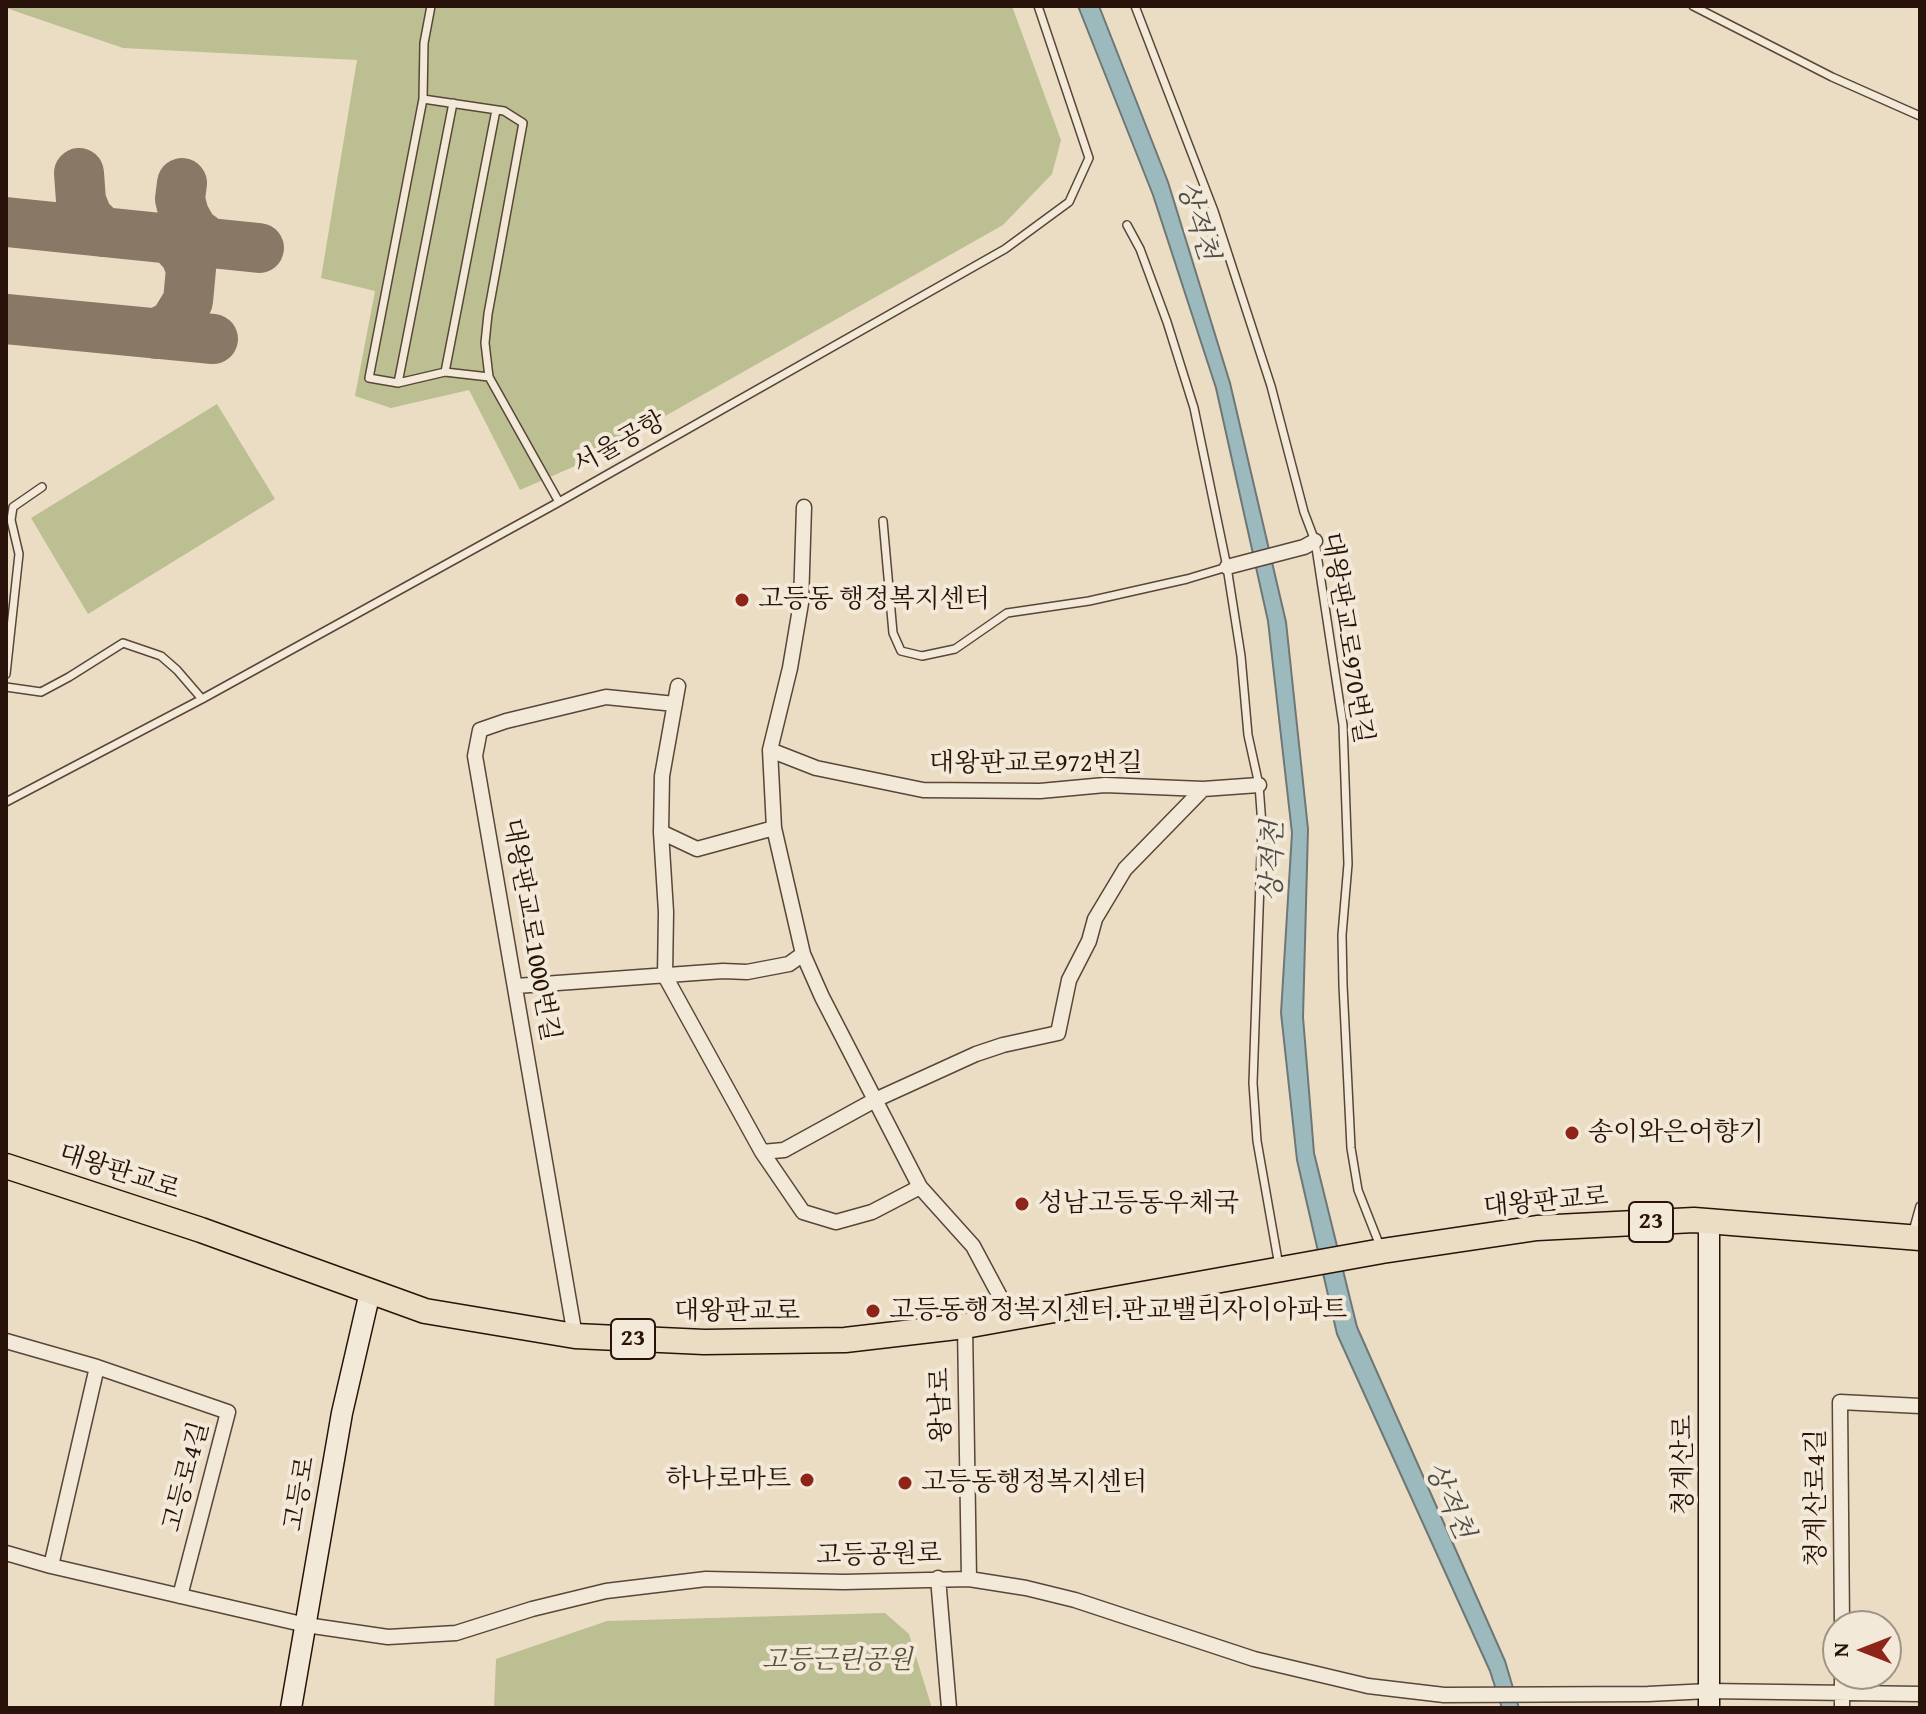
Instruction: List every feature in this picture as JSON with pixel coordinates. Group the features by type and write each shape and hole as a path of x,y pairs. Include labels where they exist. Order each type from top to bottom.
{"main road":[{"name":"대왕판교로","path":"6,1166 201,1230 425,1311 575,1336 704,1342 845,1340 1012,1319 1288,1269"},
{"name":"대왕판교로","path":"1376,1252 1537,1228 1709,1221 1916,1238"},
{"name":"청계산로","path":"1709,1221 1709,1700"},
{"name":"23","path":"1288,1269 1376,1252"},
{"name":"고등로","path":"291,1708 342,1413 370,1292"}],"street":[{"path":"804,507 801,603 790,668 770,750 774,828 803,954 920,1187 973,1246 1012,1319"},
{"path":"1231,566 1310,544"},
{"path":"678,686 662,776 665,976 762,1152 803,1212 836,1222 872,1212 920,1187"},
{"name":"대왕판교로1000번길","path":"575,1336 475,756 480,730 506,721 606,697 675,704"},
{"name":"대왕판교로972번길","path":"770,750 816,768 923,790 1040,791 1105,785 1203,789 1259,785"},
{"path":"762,1152 784,1150 875,1100 976,1054 1058,1033 1069,980 1089,941 1095,919 1125,869 1203,789"},
{"path":"661,832 697,849 774,828"},
{"path":"516,986 747,972 789,964 803,954"},
{"name":"왕남로","path":"965,1326 969,1579"},
{"name":"고등로4길","path":"6,1341 97,1367 228,1412 180,1596"},
{"path":"51,1566 97,1367"},
{"name":"청계산로4길","path":"1842,1610 1840,1402 1920,1406"},
{"path":"6,1553 306,1625"},
{"path":"938,1578 949,1708"},
{"name":"고등공원로","path":"306,1625 388,1637 456,1633 532,1609 606,1591 706,1579 844,1582 969,1579 1075,1600 1269,1663 1368,1686 1444,1695 1648,1694 1709,1700"},
{"path":"1709,1700 1842,1700 1920,1694"}],"lane":[{"path":"431,6 424,43 423,99 369,378 398,383 445,372 489,377"},
{"name":"서울공항","path":"6,802 202,699 559,502 1005,249 1069,202 1089,158 1038,6"},
{"name":"대왕판교로970번길","path":"1135,6 1214,211 1271,386 1304,512 1343,725 1348,864 1342,935 1343,997 1351,1148 1358,1190 1376,1252"},
{"path":"1693,6 1832,77 1920,116"},
{"path":"423,99 504,111 523,123 485,343 489,377 559,502"},
{"path":"398,383 453,103"},
{"path":"445,372 496,110"},
{"path":"1127,225 1140,249 1167,322 1194,408 1231,566 1248,735 1259,785 1262,825 1253,1083 1257,1141 1288,1269"},
{"path":"6,674 19,554 11,520 13,507 42,487"},
{"path":"883,521 893,633 901,651 922,656 955,649 1007,613 1089,601 1231,566"},
{"path":"6,687 41,692 123,643 161,656 202,699"},
{"path":"1916,1238 1920,1206"}],"green space":[{"path":"6,6 1012,6 1061,140 1052,174 1003,225 582,463 520,490 469,390 391,408 355,396 375,291 321,278 357,60 123,48"},
{"path":"217,404 275,499 88,614 31,518"},
{"name":"고등근린공원","path":"885,1613 909,1634 932,1708 494,1708 496,1659 607,1621"}],"water":[{"path":"1078,6 1099,6 1168,182 1230,383 1286,622 1308,829 1303,1017 1314,1153 1357,1327 1505,1661 1519,1708 1502,1708 1490,1671 1337,1334 1297,1160 1281,1013 1292,833 1268,621 1216,388 1153,195"}],"taxiway":[{"path":"79,173 81,201 88,218 102,232"},
{"path":"182,183 180,199 184,215 193,231 209,243"},
{"path":"6,222 259,248"},
{"path":"156,334 174,324 188,301 191,269 185,254 171,239"},
{"path":"6,319 213,339"}],"place":[{"name":"고등동 행정복지센터","path":"742,600"},
{"name":"송이와은어향기","path":"1572,1133"},
{"name":"성남고등동우체국","path":"1022,1204"},
{"name":"고등동행정복지센터.판교밸리자이아파트","path":"873,1311"},
{"name":"하나로마트","path":"807,1480"},
{"name":"고등동행정복지센터","path":"905,1483"}],"water label":[{"name":"상적천","path":"1196,221"},
{"name":"상적천","path":"1274,861"},
{"name":"상적천","path":"1448,1501"}]}
